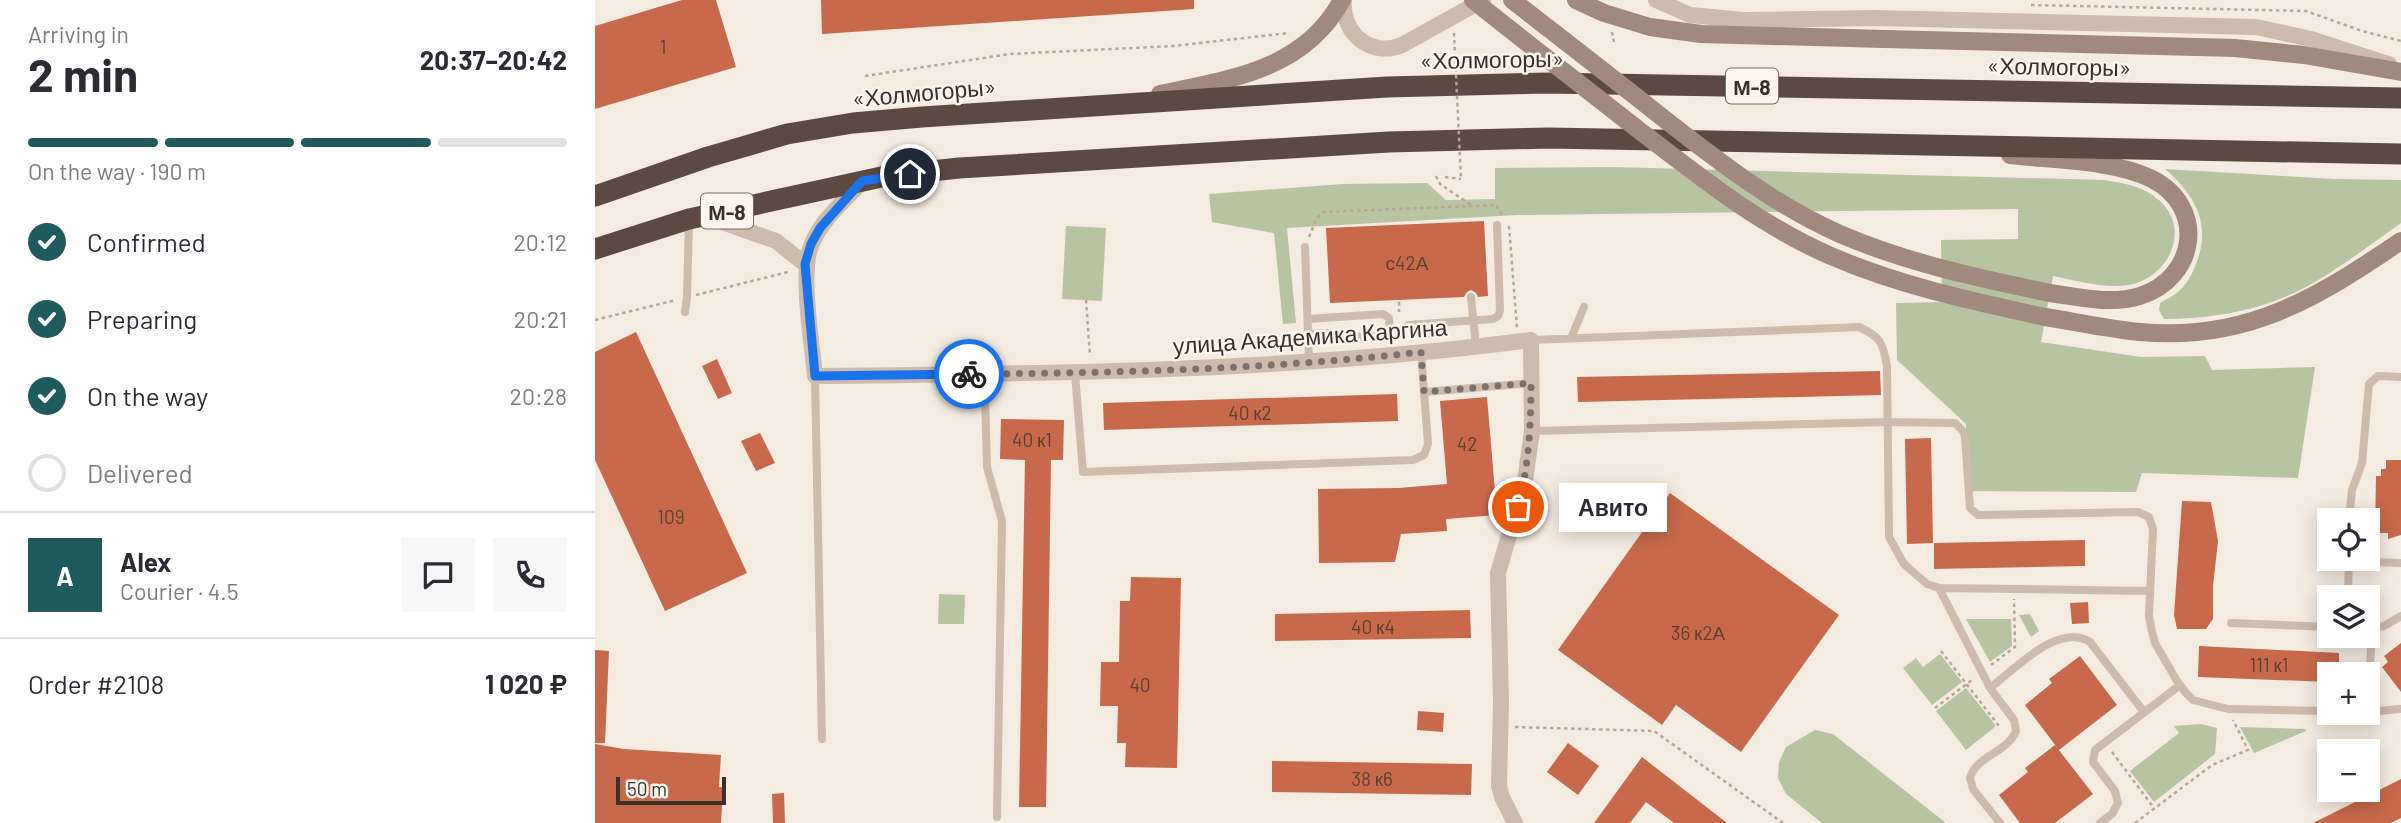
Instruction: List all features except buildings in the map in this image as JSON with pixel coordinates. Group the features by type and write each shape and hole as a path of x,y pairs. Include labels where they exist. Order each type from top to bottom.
{"highway":[{"name":"«Холмогоры»","path":"595,196 708,157 787,134 853,123 1387,87 1548,83 2401,99"},
{"name":"М-8","path":"595,249 697,218 886,176 959,168 1389,142 1549,138 2401,154"}],"main road":[{"path":"1103,107 1214,83 1275,64 1308,43 1333,16 1343,0"},
{"path":"1472,0 1675,158 1776,228 1828,255 1883,277 1941,294 2045,317 2141,332 2180,333 2239,325 2280,312 2342,281 2401,241"},
{"path":"1512,0 1737,173 1788,207 1838,233 1891,254 1947,270 2050,293 2111,300 2137,297 2154,290 2169,280 2181,265 2188,246 2188,226 2182,208 2171,193 2153,180 2133,171 1913,145"},
{"path":"1576,0 1604,13 1650,27 1701,34 2235,48 2304,55 2401,70"}],"street":[{"path":"1343,0 1346,22 1353,33 1362,42 1382,50 1402,45 1483,0"},
{"path":"1656,0 1689,15 1743,20 1903,19 2256,27 2311,38 2401,70"},
{"path":"799,268 820,228 862,181"},
{"path":"697,218 776,241 795,254 815,376"},
{"path":"1515,823 1499,786 1498,573 1525,481 1531,431 1531,340"},
{"name":"улица Академика Каргина","path":"815,376 985,367 1083,373 1309,362 1531,340"}],"lane":[{"path":"685,313 697,218"},
{"path":"1408,325 1493,319 1500,311 1497,225"},
{"path":"1305,247 1309,362"},
{"path":"1471,297 1476,346"},
{"path":"1571,338 1584,307"},
{"path":"1307,319 1383,314 1389,318 1390,330 1385,335 1337,338 1328,332 1308,334"},
{"path":"1531,340 1859,327 1876,334 1887,366 1889,537 1904,564 1927,584 1939,588 2149,591"},
{"path":"1083,373 1083,472 1419,458 1424,455 1428,444 1421,352"},
{"path":"985,367 987,467 1002,521 997,817"},
{"path":"815,376 822,739"},
{"path":"2350,508 2352,490 2362,463 2369,384 2378,376 2401,377"},
{"path":"1424,392 1531,383"},
{"path":"1531,431 1949,422 1960,426 1965,436 1968,502 1978,516 2144,514 2153,523 2149,591 2152,632 2155,643 2180,685 2193,700 2228,709 2317,711"},
{"path":"2380,562 2401,563"},
{"path":"1939,588 1990,688 2014,720 2016,731 2011,740 1975,768 1970,778 1973,789 2000,823"},
{"path":"2380,627 2401,616"},
{"path":"2231,623 2317,627"},
{"path":"1990,688 2052,640 2082,637 2097,650 2144,712"},
{"path":"2100,823 2116,809 2118,803 2115,791 2093,762 2095,750 2180,685"},
{"path":"2380,711 2401,709"}],"path":[{"path":"865,75 1010,54 1173,46 1292,33"},
{"path":"1445,177 1461,179 1454,33"},
{"path":"1436,176 1440,184 1472,206"},
{"path":"1305,247 1317,218 1324,212 1496,205 1510,228 1517,329 1510,329"},
{"path":"595,320 799,268"},
{"path":"1083,373 1086,300"},
{"path":"1935,708 2015,647 2014,589"},
{"path":"1941,651 1999,726"},
{"path":"2135,823 2212,765 2248,750 2228,709"},
{"path":"1500,726 1654,731 1783,823"},
{"path":"2104,742 2154,808"}],"green space":[{"path":"1612,167 2104,180 2140,188 2159,200 2169,211 2174,224 2175,237 2166,261 2146,279 2123,286 2093,284 2053,276 2041,342 2141,357 2205,356 2212,370 2315,367 2298,478 2142,473 2136,492 1966,491 1966,424 1897,360 1896,303 1942,302 1941,240 2018,239 2018,209 1517,215 1287,228 1296,323 1283,324 1274,233 1212,222 1209,194 1343,184 1427,183 1446,200 1495,199 1495,168"},
{"path":"2165,169 2334,179 2401,180 2401,223 2330,272 2290,295 2237,312 2164,319 2159,310 2160,303 2177,293 2189,279 2195,267 2202,236 2198,211 2192,200"},
{"path":"1066,226 1106,228 1102,301 1062,299"},
{"path":"939,594 965,595 964,624 938,624"},
{"path":"2030,614 2039,631 2031,637 2019,615"},
{"path":"1966,619 2011,619 2012,646 1990,662"},
{"path":"1940,654 1962,682 1932,705 1903,668 1916,658 1923,667"},
{"path":"1966,688 1996,726 1966,750 1936,711"},
{"path":"2201,724 2217,728 2215,754 2154,802 2130,771 2179,733 2174,726"},
{"path":"2240,727 2305,729 2306,731 2254,753"},
{"path":"1815,730 1833,734 1946,823 1822,823 1786,794 1778,778 1779,762 1786,747"}],"way so far":[{"path":"969,374 1075,374 1309,362 1421,352 1424,392 1531,383 1531,431 1525,481 1518,507"}],"place":[{"name":"Авито","path":"1518,507"}],"route":[{"path":"910,174 862,181 820,228 811,244 805,264 815,376 969,374"}]}
